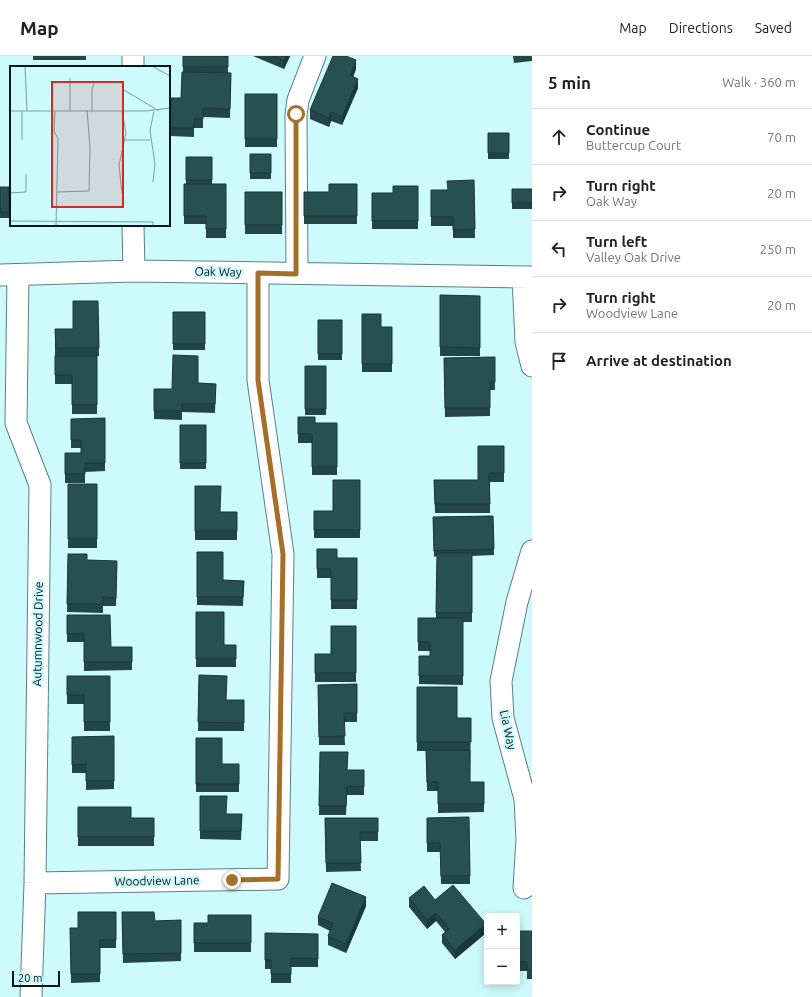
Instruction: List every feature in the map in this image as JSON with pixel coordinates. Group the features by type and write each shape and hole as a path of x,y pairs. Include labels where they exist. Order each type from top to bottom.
{"street":[{"path":"296,274 296,114 298,100 315,56"},
{"path":"134,226 134,271"},
{"name":"Oak Way","path":"9,275 134,271 527,277"},
{"name":"Woodview Lane","path":"35,883 278,879 283,554 258,380 258,273"},
{"name":"Autumnwood Drive","path":"9,275 16,423 40,485 35,883 31,997"},
{"path":"527,277 526,342 532,366"},
{"name":"Lia Way","path":"524,888 527,839 525,799 503,718 501,681 517,602 532,551"}],"building":[{"path":"183,56 228,56 228,67 183,67"},
{"path":"273,56 286,56 284,61"},
{"path":"333,56 346,56 356,60 350,75 358,79 342,117 331,112 329,118 310,110"},
{"path":"182,72 231,73 230,109 203,108 203,119 194,119 194,128 170,128 171,98 181,98"},
{"path":"245,94 277,94 277,139 245,139"},
{"path":"488,133 509,133 509,153 488,153"},
{"path":"250,154 271,154 271,173 250,173"},
{"path":"186,157 212,157 212,180 186,180"},
{"path":"474,180 475,229 453,230 453,217 431,217 431,190 448,190 447,181"},
{"path":"184,184 226,184 226,229 206,229 206,216 184,216"},
{"path":"329,184 357,184 357,216 304,216 304,192 329,192"},
{"path":"393,186 418,186 418,221 372,221 372,193 393,193"},
{"path":"0,187 9,187 9,212 0,212"},
{"path":"512,189 532,189 532,203 512,203"},
{"path":"245,192 282,192 282,225 245,225"},
{"path":"440,295 480,296 480,348 440,347"},
{"path":"73,301 98,301 99,348 56,348 55,329 73,329"},
{"path":"173,312 205,312 205,344 173,344"},
{"path":"362,314 381,314 381,327 392,327 392,364 362,364"},
{"path":"318,320 342,320 342,354 318,354"},
{"path":"173,355 198,356 198,383 216,384 215,404 182,404 182,411 154,411 154,389 172,389"},
{"path":"55,356 97,356 97,405 72,405 72,375 55,375"},
{"path":"495,357 495,382 490,382 490,408 445,408 444,358"},
{"path":"305,366 326,366 326,409 305,409"},
{"path":"298,417 315,417 315,423 337,423 337,467 312,467 312,434 298,434"},
{"path":"105,418 105,463 85,463 85,474 65,474 65,453 81,453 81,440 71,440 71,419"},
{"path":"180,425 206,425 206,463 180,463"},
{"path":"478,446 504,446 504,473 489,473 490,504 435,504 434,480 478,480"},
{"path":"333,480 360,480 360,530 314,530 314,511 333,511"},
{"path":"68,484 97,484 97,539 68,539"},
{"path":"195,486 221,486 220,512 237,512 237,531 195,531"},
{"path":"493,516 494,549 434,551 433,517"},
{"path":"317,549 337,549 337,558 357,558 357,600 331,600 331,569 317,569"},
{"path":"197,552 223,552 223,580 244,581 243,597 197,597"},
{"path":"437,553 472,553 472,613 436,613"},
{"path":"68,554 87,554 87,560 117,561 116,598 103,597 103,604 67,604"},
{"path":"196,612 224,612 224,645 236,645 236,659 196,659"},
{"path":"67,615 110,615 111,647 132,647 132,662 84,662 84,633 67,634"},
{"path":"418,618 463,618 463,676 419,676 419,656 430,656 430,642 418,642"},
{"path":"331,626 356,626 356,673 315,673 315,654 331,654"},
{"path":"199,675 227,676 226,700 244,700 244,723 198,722"},
{"path":"67,676 110,676 110,722 84,722 84,695 67,695"},
{"path":"357,684 357,713 344,713 345,736 319,737 318,685"},
{"path":"417,687 457,687 457,718 471,718 471,742 417,742"},
{"path":"114,736 114,781 86,781 86,764 72,765 72,737"},
{"path":"196,738 222,738 222,764 239,764 239,784 196,784"},
{"path":"426,750 470,750 470,782 484,782 484,804 438,804 438,782 427,782"},
{"path":"320,752 348,752 347,770 364,770 364,787 347,786 346,806 319,806"},
{"path":"200,796 227,796 226,814 242,814 241,831 200,831"},
{"path":"78,807 131,807 131,818 154,818 154,837 78,837"},
{"path":"469,817 470,876 441,876 440,843 427,843 427,818"},
{"path":"325,818 378,818 378,832 360,832 361,863 326,863"},
{"path":"332,883 366,897 346,944 328,936 333,923 318,917"},
{"path":"453,885 484,922 484,926 455,950 442,935 449,929 436,913 427,920 409,898 424,886 435,900"},
{"path":"78,912 116,912 116,940 100,940 100,974 71,974 70,928 78,928"},
{"path":"122,912 154,912 155,921 181,920 181,953 123,954"},
{"path":"208,915 251,915 251,943 194,943 194,923 208,923"},
{"path":"520,931 532,931 532,970 527,970 527,962 520,962"},
{"path":"265,933 318,934 318,959 291,958 291,974 271,974 271,960 265,960"}],"route":[{"path":"232,880 278,879 283,554 258,380 258,273 296,274 296,114"}]}
